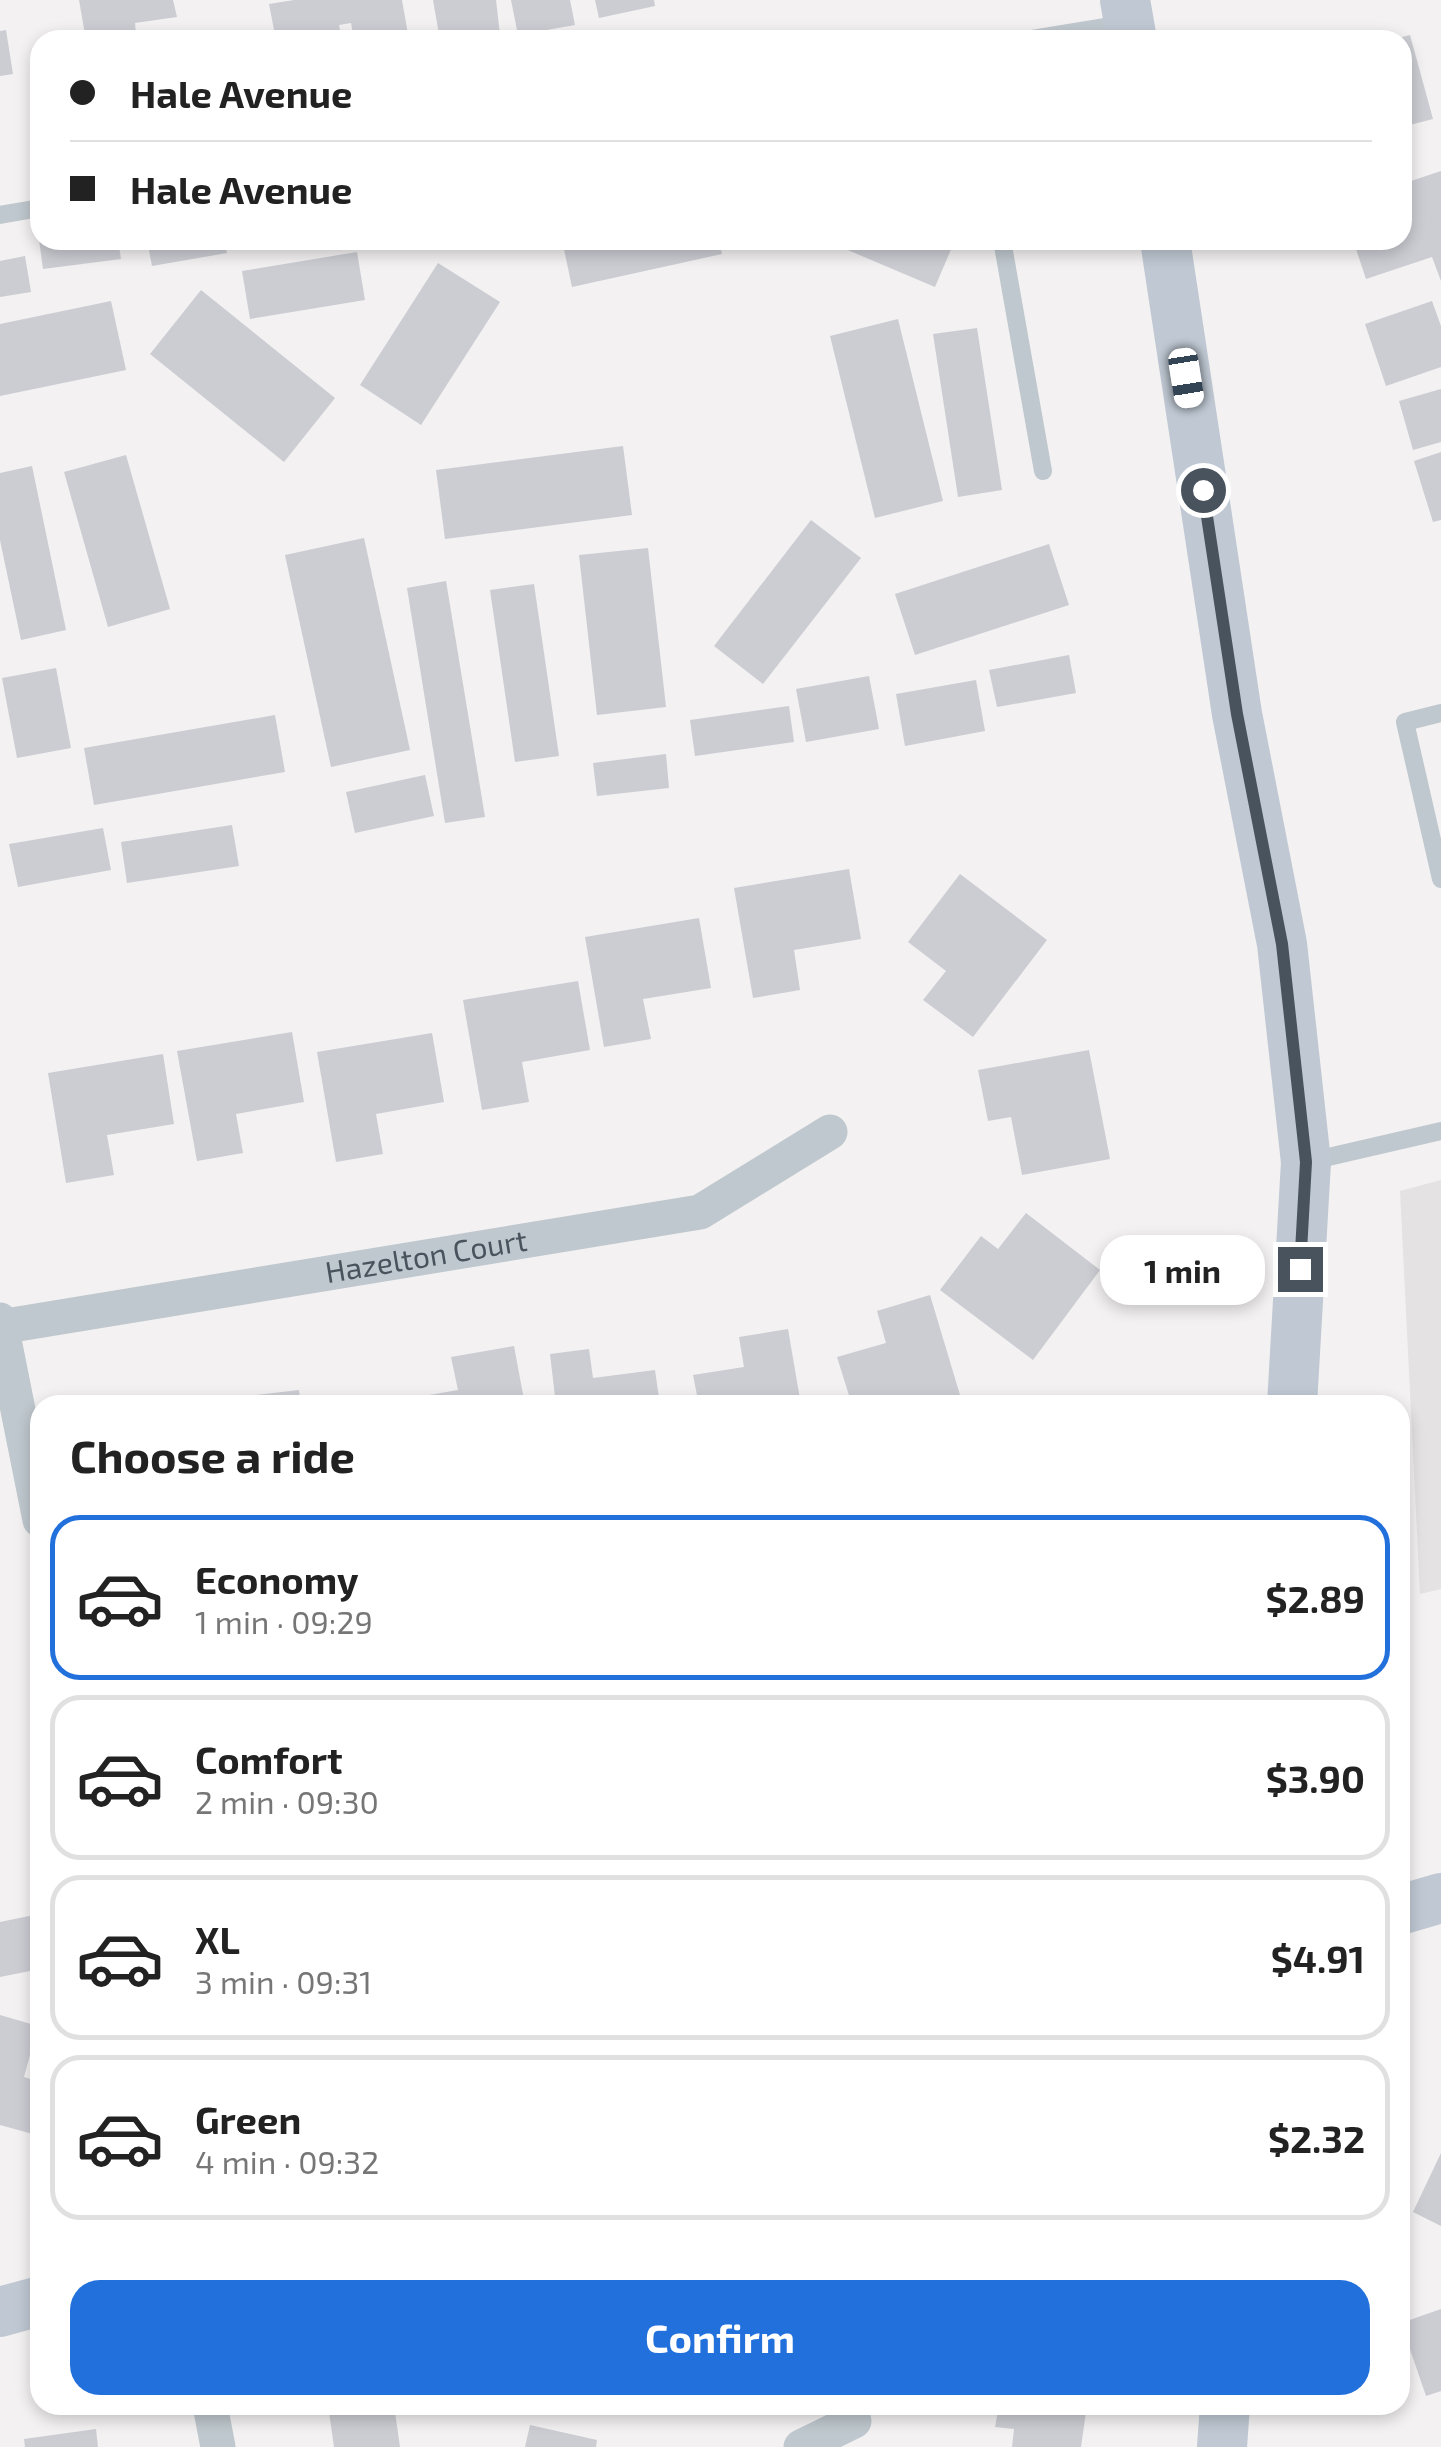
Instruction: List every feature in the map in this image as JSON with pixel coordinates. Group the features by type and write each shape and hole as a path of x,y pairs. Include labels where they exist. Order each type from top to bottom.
{"main road":[{"path":"1167,250 1237,714 1282,944 1306,1162 1293,1395"},
{"path":"1410,1907 1441,1898"},
{"path":"0,2312 30,2304"},
{"path":"1222,2447 1225,2415"}],"street":[{"name":"Hazelton Court","path":"0,1325 700,1212 830,1132"},
{"path":"0,1325 30,1471"},
{"path":"212,2415 218,2447"},
{"path":"801,2447 854,2421"}],"lane":[{"path":"1080,30 1129,21"},
{"path":"0,215 30,210"},
{"path":"1004,250 1043,471"},
{"path":"1441,713 1405,722 1441,879"},
{"path":"1306,1162 1441,1131"}],"shaded area":[{"path":"1441,1180 1441,1589 1420,1594 1400,1191"}],"building":[{"path":"79,0 173,0 177,17 135,23 136,30 84,30"},
{"path":"294,0 402,0 407,30 352,30 351,23 339,25 340,30 274,30 269,4"},
{"path":"433,0 496,0 499,30 438,30"},
{"path":"511,0 570,0 575,25 517,30"},
{"path":"595,0 654,0 655,6 599,18"},
{"path":"6,30 13,74 0,76 0,31"},
{"path":"1412,42 1433,119 1412,124"},
{"path":"1441,171 1441,281 1432,257 1366,279 1356,250 1412,250 1412,181"},
{"path":"40,250 120,250 121,259 43,269"},
{"path":"149,250 227,250 227,253 152,266"},
{"path":"564,250 721,250 722,254 572,287"},
{"path":"848,250 951,250 935,287"},
{"path":"357,252 365,300 250,319 242,271"},
{"path":"25,256 31,292 0,297 0,261"},
{"path":"438,263 500,302 421,425 360,385"},
{"path":"201,290 335,398 284,462 150,354"},
{"path":"111,301 126,370 0,396 0,324"},
{"path":"1432,301 1441,326 1441,367 1386,386 1365,324"},
{"path":"898,319 943,501 875,518 830,336"},
{"path":"977,328 1002,490 958,497 933,334"},
{"path":"1441,389 1441,442 1413,450 1399,401"},
{"path":"623,446 632,515 445,539 436,470"},
{"path":"1441,452 1441,520 1433,522 1414,461"},
{"path":"126,455 170,609 108,627 64,472"},
{"path":"32,466 66,630 21,640 0,540 0,473"},
{"path":"811,520 861,558 763,684 714,646"},
{"path":"364,538 410,750 331,767 285,555"},
{"path":"1049,544 1069,605 915,655 895,594"},
{"path":"648,548 666,707 597,715 579,555"},
{"path":"446,581 485,817 445,823 407,588"},
{"path":"534,584 559,756 515,762 490,590"},
{"path":"1069,655 1076,693 997,707 989,670"},
{"path":"56,668 71,748 17,758 2,678"},
{"path":"869,676 879,729 806,742 796,689"},
{"path":"976,680 985,731 905,746 896,694"},
{"path":"789,706 794,742 695,756 690,720"},
{"path":"275,715 285,772 94,805 84,748"},
{"path":"666,754 669,788 597,796 593,763"},
{"path":"425,775 434,816 355,833 346,792"},
{"path":"232,825 239,866 127,883 121,842"},
{"path":"103,828 111,870 18,887 9,844"},
{"path":"849,869 861,939 794,950 800,990 753,998 734,888"},
{"path":"960,874 1047,940 973,1037 923,1000 946,971 908,942"},
{"path":"699,918 711,988 643,999 651,1039 604,1047 585,937"},
{"path":"578,981 590,1050 522,1062 529,1102 482,1110 463,1000"},
{"path":"292,1032 304,1102 236,1114 243,1153 197,1161 177,1051"},
{"path":"432,1033 444,1102 376,1114 383,1154 336,1162 317,1052"},
{"path":"1089,1050 1110,1159 1022,1175 1011,1117 988,1121 978,1070"},
{"path":"163,1054 174,1124 107,1135 114,1175 66,1183 48,1073"},
{"path":"1026,1213 1100,1270 1033,1360 940,1290 981,1236 998,1249"},
{"path":"930,1295 960,1395 849,1395 837,1357 886,1343 877,1311"},
{"path":"788,1329 799,1395 697,1395 693,1375 744,1367 739,1337"},
{"path":"514,1346 523,1395 429,1395 458,1390 451,1357"},
{"path":"589,1349 593,1378 655,1370 659,1395 555,1395 550,1354"},
{"path":"299,1390 300,1395 256,1395"},
{"path":"30,1916 30,1971 0,1977 0,1922"},
{"path":"0,2015 30,2024 30,2055 24,2077 30,2079 30,2133 0,2125"},
{"path":"1441,2153 1441,2226 1413,2212"},
{"path":"1441,2309 1441,2391 1426,2396 1410,2349 1410,2320"},
{"path":"329,2415 395,2415 400,2447 334,2447"},
{"path":"997,2415 1086,2415 1081,2447 1012,2447 1014,2429 995,2427"},
{"path":"530,2425 597,2440 596,2447 525,2447"},
{"path":"96,2429 98,2447 25,2447 24,2439"}],"route":[{"path":"1203,490 1237,714 1282,944 1306,1162 1300,1269"}]}
